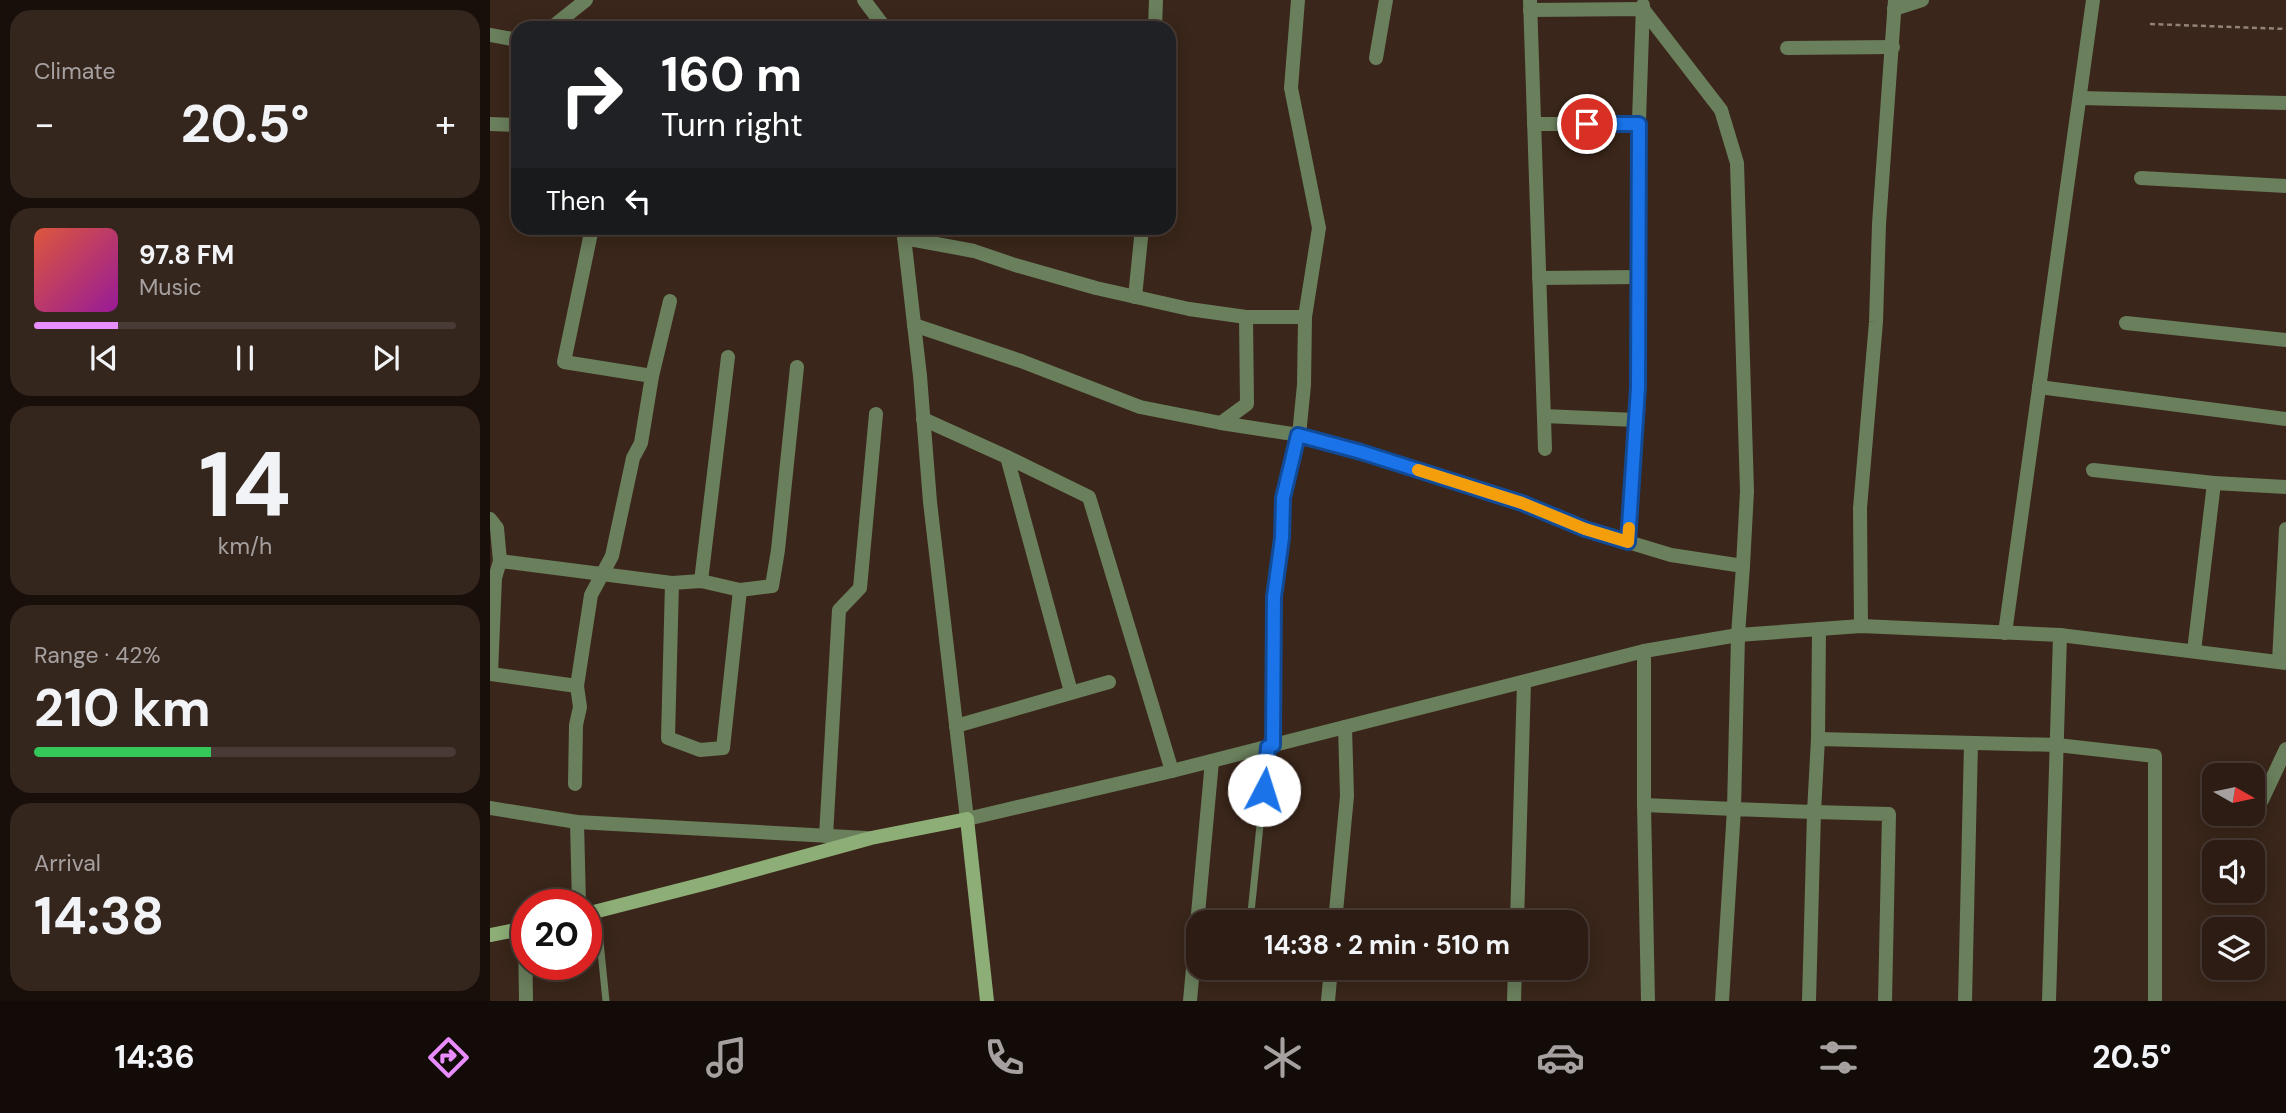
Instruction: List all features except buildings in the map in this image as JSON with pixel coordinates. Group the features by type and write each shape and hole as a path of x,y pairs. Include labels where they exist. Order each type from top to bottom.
{"street":[{"path":"560,21 586,0"},
{"path":"864,0 880,21"},
{"path":"1155,21 1156,0"},
{"path":"1271,746 1274,597 1282,538 1283,498 1298,435 1304,385 1305,317 1319,228 1291,89 1298,0"},
{"path":"1376,58 1386,0"},
{"path":"1861,626 1860,508 1874,350 1895,5 1922,0"},
{"path":"2005,633 2093,0"},
{"path":"1545,449 1530,5 1643,4"},
{"path":"1628,542 1638,388 1639,124 1643,4"},
{"path":"1643,4 1721,110 1737,163 1747,491 1738,635 1734,809 1722,1001"},
{"path":"490,35 511,39"},
{"path":"1787,48 1893,47"},
{"path":"2080,98 2286,103"},
{"path":"490,124 511,125"},
{"path":"1534,124 1639,124"},
{"path":"2141,178 2286,186"},
{"path":"591,235 564,362 652,376"},
{"path":"903,235 915,325 930,502 987,1001"},
{"path":"911,235 1135,297 1189,309 1246,317 1305,317"},
{"path":"1135,297 1141,235"},
{"path":"1539,278 1638,277"},
{"path":"575,784 576,725 580,707 577,686 591,595 612,556 633,458 641,443 652,376 670,302"},
{"path":"1221,423 1247,404 1246,317"},
{"path":"2126,323 2286,340"},
{"path":"915,325 1021,361 1140,407 1298,435 1522,503 1585,529 1671,555 1743,566"},
{"path":"701,581 729,357"},
{"path":"500,561 673,583 701,581 740,590 772,586 797,368"},
{"path":"2039,387 2286,419"},
{"path":"826,836 839,610 860,588 876,414"},
{"path":"1544,416 1636,420"},
{"path":"923,419 1088,497 1172,771"},
{"path":"1007,457 1071,692"},
{"path":"2093,470 2214,483 2286,487"},
{"path":"2194,651 2214,483"},
{"path":"490,519 497,528 500,561 495,578 491,674 577,686"},
{"path":"602,909 871,838 967,819 1172,771 1644,651 1738,635 1861,626 2060,635 2282,662 2286,529"},
{"path":"673,583 668,738 700,750 723,748 740,590"},
{"path":"1809,1001 1819,629"},
{"path":"2049,1001 2060,635"},
{"path":"1644,651 1648,1001"},
{"path":"956,726 1108,682"},
{"path":"1517,910 1524,682"},
{"path":"1336,910 1347,796 1345,727"},
{"path":"1818,739 2057,745 2155,756 2155,1001"},
{"path":"1965,1001 1971,743"},
{"path":"2265,794 2286,749"},
{"path":"1190,1001 1212,761"},
{"path":"1644,806 1889,814 1885,1001"},
{"path":"490,808 577,822 871,838"},
{"path":"577,822 579,889"},
{"path":"490,935 511,932"},
{"path":"526,980 526,1001"},
{"path":"1328,1001 1330,980"},
{"path":"1514,1001 1515,980"}],"lane":[{"path":"1251,910 1271,746"},
{"path":"602,977 606,1001"}],"path":[{"path":"2150,24 2286,29"}],"slow traffic":[{"path":"1418,470 1522,503 1585,529 1628,542 1629,528"}],"route":[{"path":"1264,790 1268,747 1273,745 1274,597 1282,538 1283,498 1298,435 1522,503 1585,529 1628,542 1638,388 1639,124 1587,124"}]}
